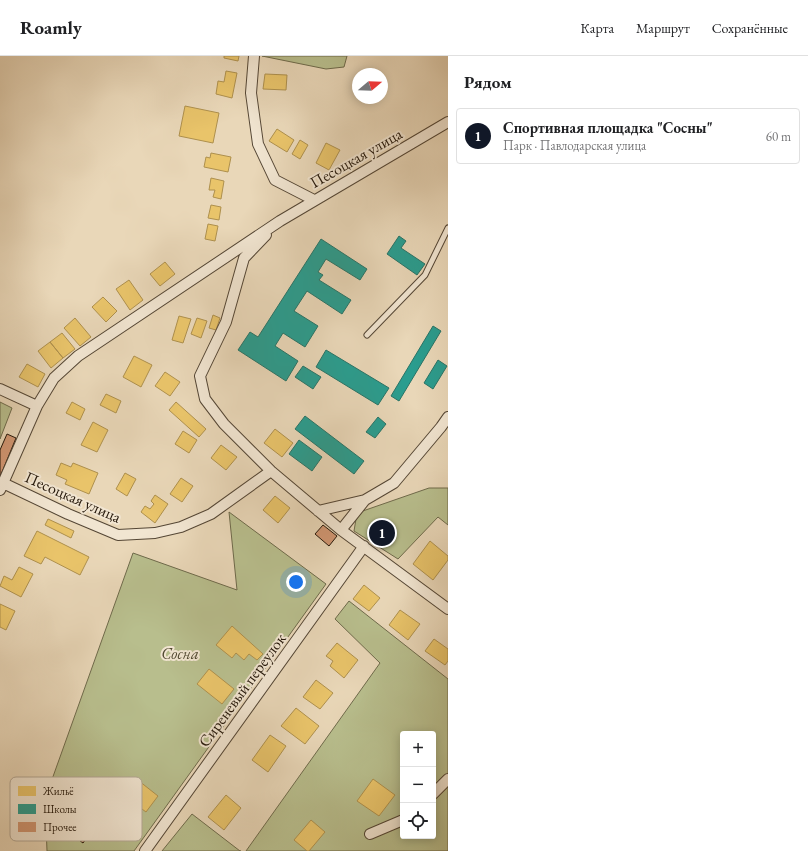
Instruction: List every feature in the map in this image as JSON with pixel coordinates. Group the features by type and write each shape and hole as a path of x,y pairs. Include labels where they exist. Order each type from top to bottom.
{"street":[{"path":"254,56 251,93 258,144 275,180 314,200"},
{"name":"Песоцкая улица","path":"280,221 244,258 226,322 200,376 206,399 224,424 271,471 211,514 181,527 155,533 118,535 2,486 36,406 54,378 78,356 280,221 448,122"},
{"path":"0,389 36,406"},
{"path":"318,511 365,500 394,483 444,429 448,417"},
{"path":"256,481 260,460"},
{"path":"271,471 341,530 448,608"},
{"path":"341,530 365,500"},
{"name":"Сиреневый переулок","path":"145,851 364,546"},
{"path":"436,791 448,779"},
{"path":"370,834 400,821"}],"lane":[{"path":"367,335 425,275 448,228"}],"green space":[{"path":"262,56 347,56 344,67 326,69"},
{"path":"0,402 12,408 0,439"},
{"path":"429,488 448,488 448,525 438,517 398,559 354,531 357,513"},
{"name":"Сосна","path":"229,512 326,584 142,840 142,777 53,777 133,553 237,590"},
{"path":"349,601 448,679 448,851 246,851 380,663 335,619"},
{"path":"192,814 240,851 162,851"},
{"name":"Сосна","path":"47,841 141,841 134,851 47,851"}],"building: Жильё":[{"path":"224,56 239,56 238,61 224,58"},
{"path":"226,71 237,73 232,98 216,94 218,81 224,82"},
{"path":"265,74 287,75 286,90 263,89"},
{"path":"185,106 219,113 213,143 179,136"},
{"path":"277,129 294,140 287,152 269,141"},
{"path":"300,140 308,145 300,159 292,154"},
{"path":"326,143 340,150 329,170 316,163"},
{"path":"211,153 231,157 228,172 204,167 206,157 210,158"},
{"path":"211,178 224,181 221,199 213,197 215,190 209,190"},
{"path":"211,205 221,207 219,220 208,218"},
{"path":"208,224 218,226 215,241 205,239"},
{"path":"165,262 175,274 160,286 150,274"},
{"path":"129,280 143,300 130,310 116,289"},
{"path":"103,297 117,311 106,322 92,307"},
{"path":"213,315 220,318 216,330 209,328"},
{"path":"179,316 191,319 183,343 172,340"},
{"path":"75,318 91,337 80,346 64,328"},
{"path":"197,318 207,321 201,338 191,334"},
{"path":"62,333 75,349 63,358 50,342"},
{"path":"50,342 63,358 51,368 38,351"},
{"path":"134,356 152,365 141,387 123,377"},
{"path":"27,364 45,374 38,387 19,377"},
{"path":"165,372 180,382 170,396 155,386"},
{"path":"106,394 121,401 116,413 100,405"},
{"path":"72,402 85,409 80,420 66,413"},
{"path":"176,402 206,429 199,437 169,410"},
{"path":"93,422 108,430 97,452 81,445"},
{"path":"275,429 293,443 282,457 264,443"},
{"path":"183,431 197,440 189,453 175,444"},
{"path":"221,445 237,457 226,470 211,458"},
{"path":"61,463 71,467 73,463 98,473 89,494 65,484 67,480 56,475"},
{"path":"125,473 136,479 127,496 116,489"},
{"path":"181,478 193,486 182,502 170,494"},
{"path":"155,495 168,504 155,523 141,512 145,506 150,509 154,504 151,501"},
{"path":"275,496 290,508 278,523 263,510"},
{"path":"48,519 74,531 71,538 45,525"},
{"path":"37,531 89,557 80,575 45,557 41,564 24,556"},
{"path":"430,541 448,556 448,560 433,580 413,564"},
{"path":"19,567 33,574 21,597 0,586 4,576 12,580"},
{"path":"364,585 380,598 369,611 353,599"},
{"path":"0,604 15,611 6,630 0,627"},
{"path":"400,610 420,624 408,640 389,625"},
{"path":"232,626 263,654 257,660 249,654 244,660 236,653 232,658 216,645"},
{"path":"434,639 448,649 448,661 445,665 425,651"},
{"path":"337,643 358,660 344,678 330,666 333,661 326,656"},
{"path":"209,669 234,689 222,704 197,684"},
{"path":"316,680 333,693 320,709 303,697"},
{"path":"296,708 319,726 305,744 281,726"},
{"path":"270,735 286,746 268,772 252,760"},
{"path":"373,779 395,795 379,816 357,801"},
{"path":"142,783 158,796 146,812 142,809"},
{"path":"226,795 241,808 224,830 208,817"},
{"path":"311,820 325,832 309,851 307,851 294,840"}],"building: Школы":[{"path":"399,236 406,241 401,248 425,264 417,275 387,254"},
{"path":"321,239 367,269 360,280 326,259 318,272 323,275 319,280 351,300 342,314 307,291 294,311 318,326 305,347 283,333 275,346 298,361 286,381 238,350 250,332 258,337"},
{"path":"433,326 441,331 399,401 391,396"},
{"path":"326,350 389,388 378,405 316,367"},
{"path":"438,360 447,366 433,389 424,383"},
{"path":"303,366 321,377 313,389 295,377"},
{"path":"305,416 364,461 354,474 295,429"},
{"path":"378,417 386,424 375,438 366,432"},
{"path":"299,440 322,457 312,471 289,454"}],"building: Прочее":[{"path":"7,434 16,438 0,477 0,450"},
{"path":"323,525 337,536 329,546 315,534"}],"place":[{"name":"Спортивная площадка \"Сосны\"","path":"382,533"}]}
